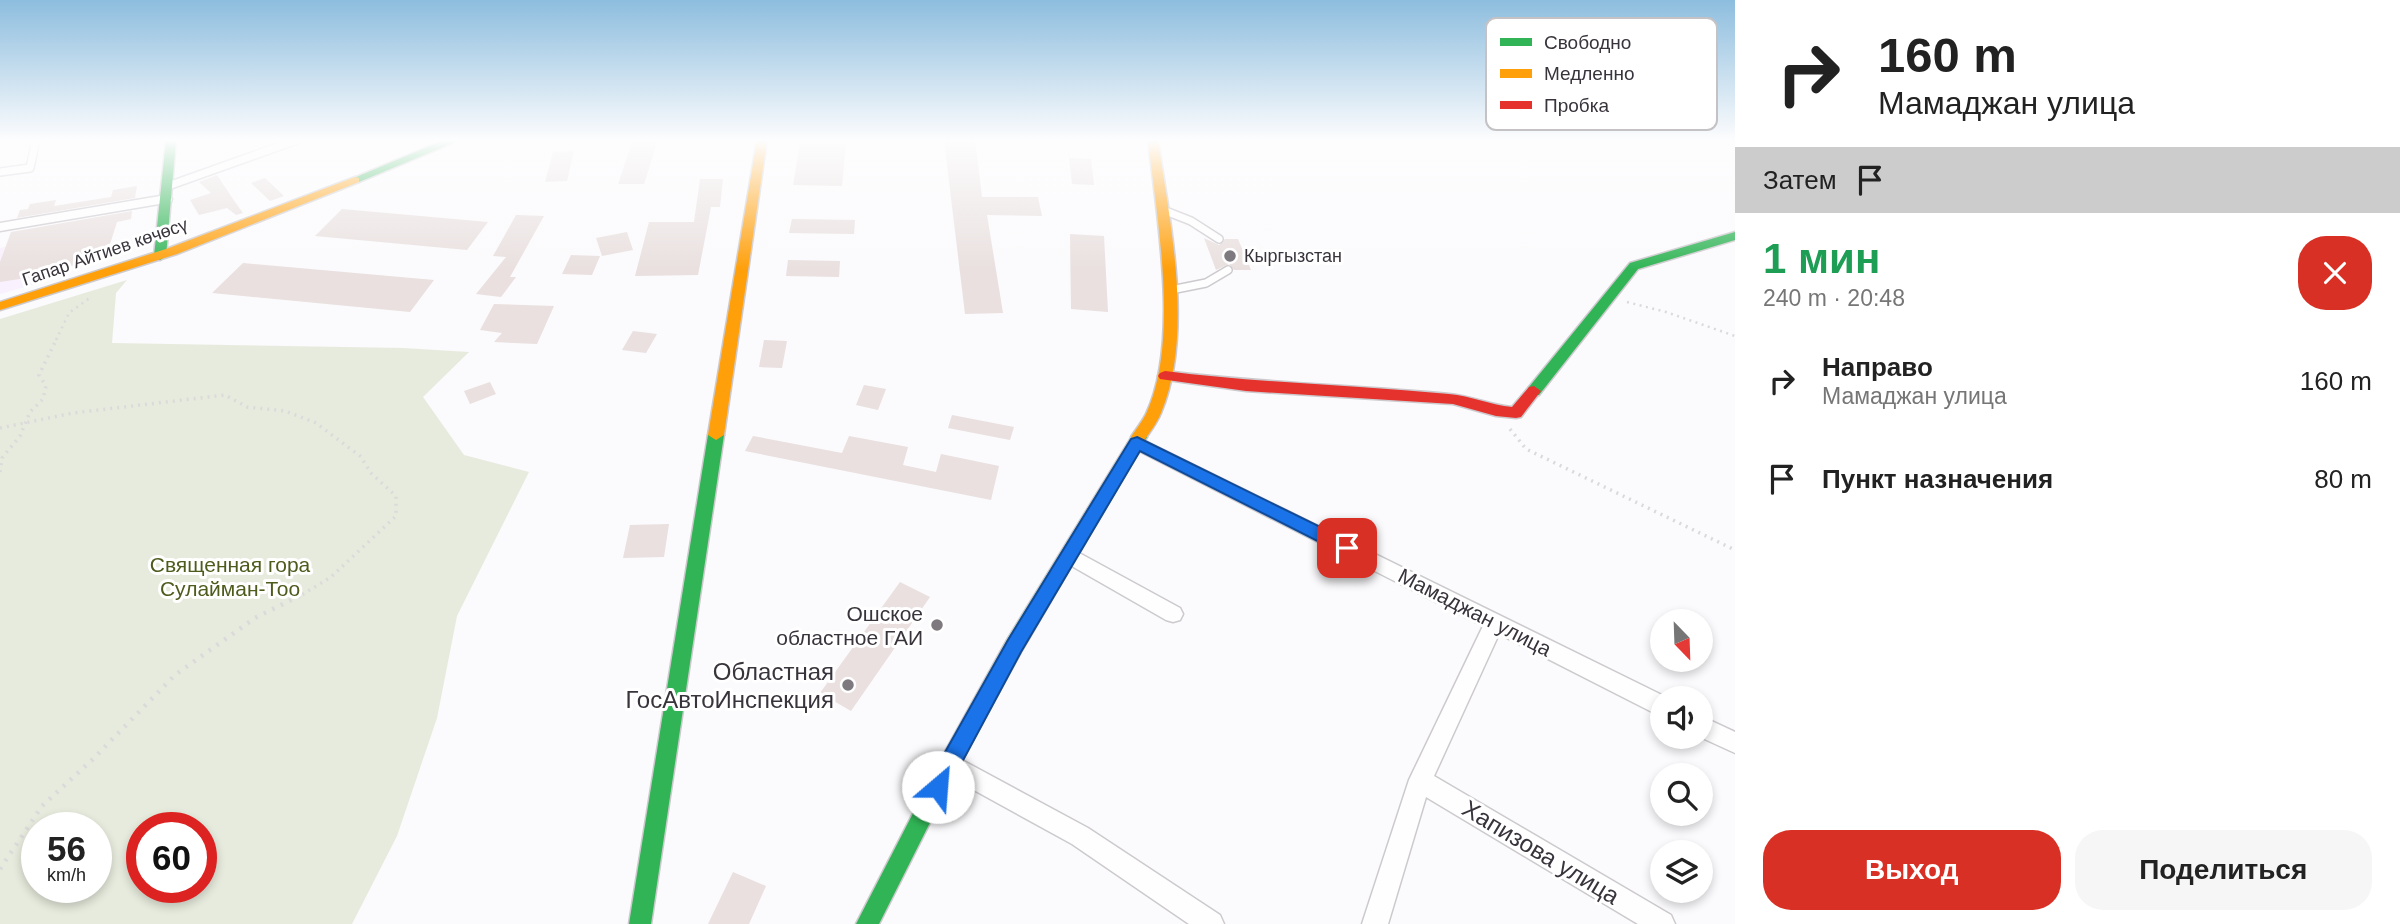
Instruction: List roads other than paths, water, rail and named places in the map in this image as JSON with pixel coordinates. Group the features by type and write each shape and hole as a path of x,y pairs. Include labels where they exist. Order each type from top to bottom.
{"street":[{"path":"160,256 168,183"},
{"name":"Гапар Айтиев көчөсү","path":"0,306 160,256 346,183"},
{"path":"640,924 755,183"},
{"path":"867,924 949,764 1014,646 1070,556 1154,410 1165,376 1169,291 1158,183"},
{"path":"0,227 167,193"},
{"path":"1165,376 1246,386 1453,400 1496,411 1516,412 1634,265 1735,236"},
{"name":"Мамаджан улица","path":"1137,443 1650,700"},
{"path":"1070,556 1173,614"},
{"path":"1376,924 1420,780 1495,622"},
{"path":"1713,732 1735,743"},
{"path":"949,764 1080,836 1211,924"},
{"name":"Хапизова улица","path":"1420,780 1662,924"}],"lane":[{"path":"167,193 192,183"},
{"path":"1161,209 1191,221 1219,239"},
{"path":"1169,291 1206,283 1228,270"}],"place":[{"name":"Кыргызстан","path":"1230,256"},
{"name":"Ошское областное ГАИ","path":"937,625"},
{"name":"Областная ГосАвтоИнспекция","path":"848,685"}],"park label":[{"name":"Священная гора Сулайман-Тоо","path":"230,576"}]}
